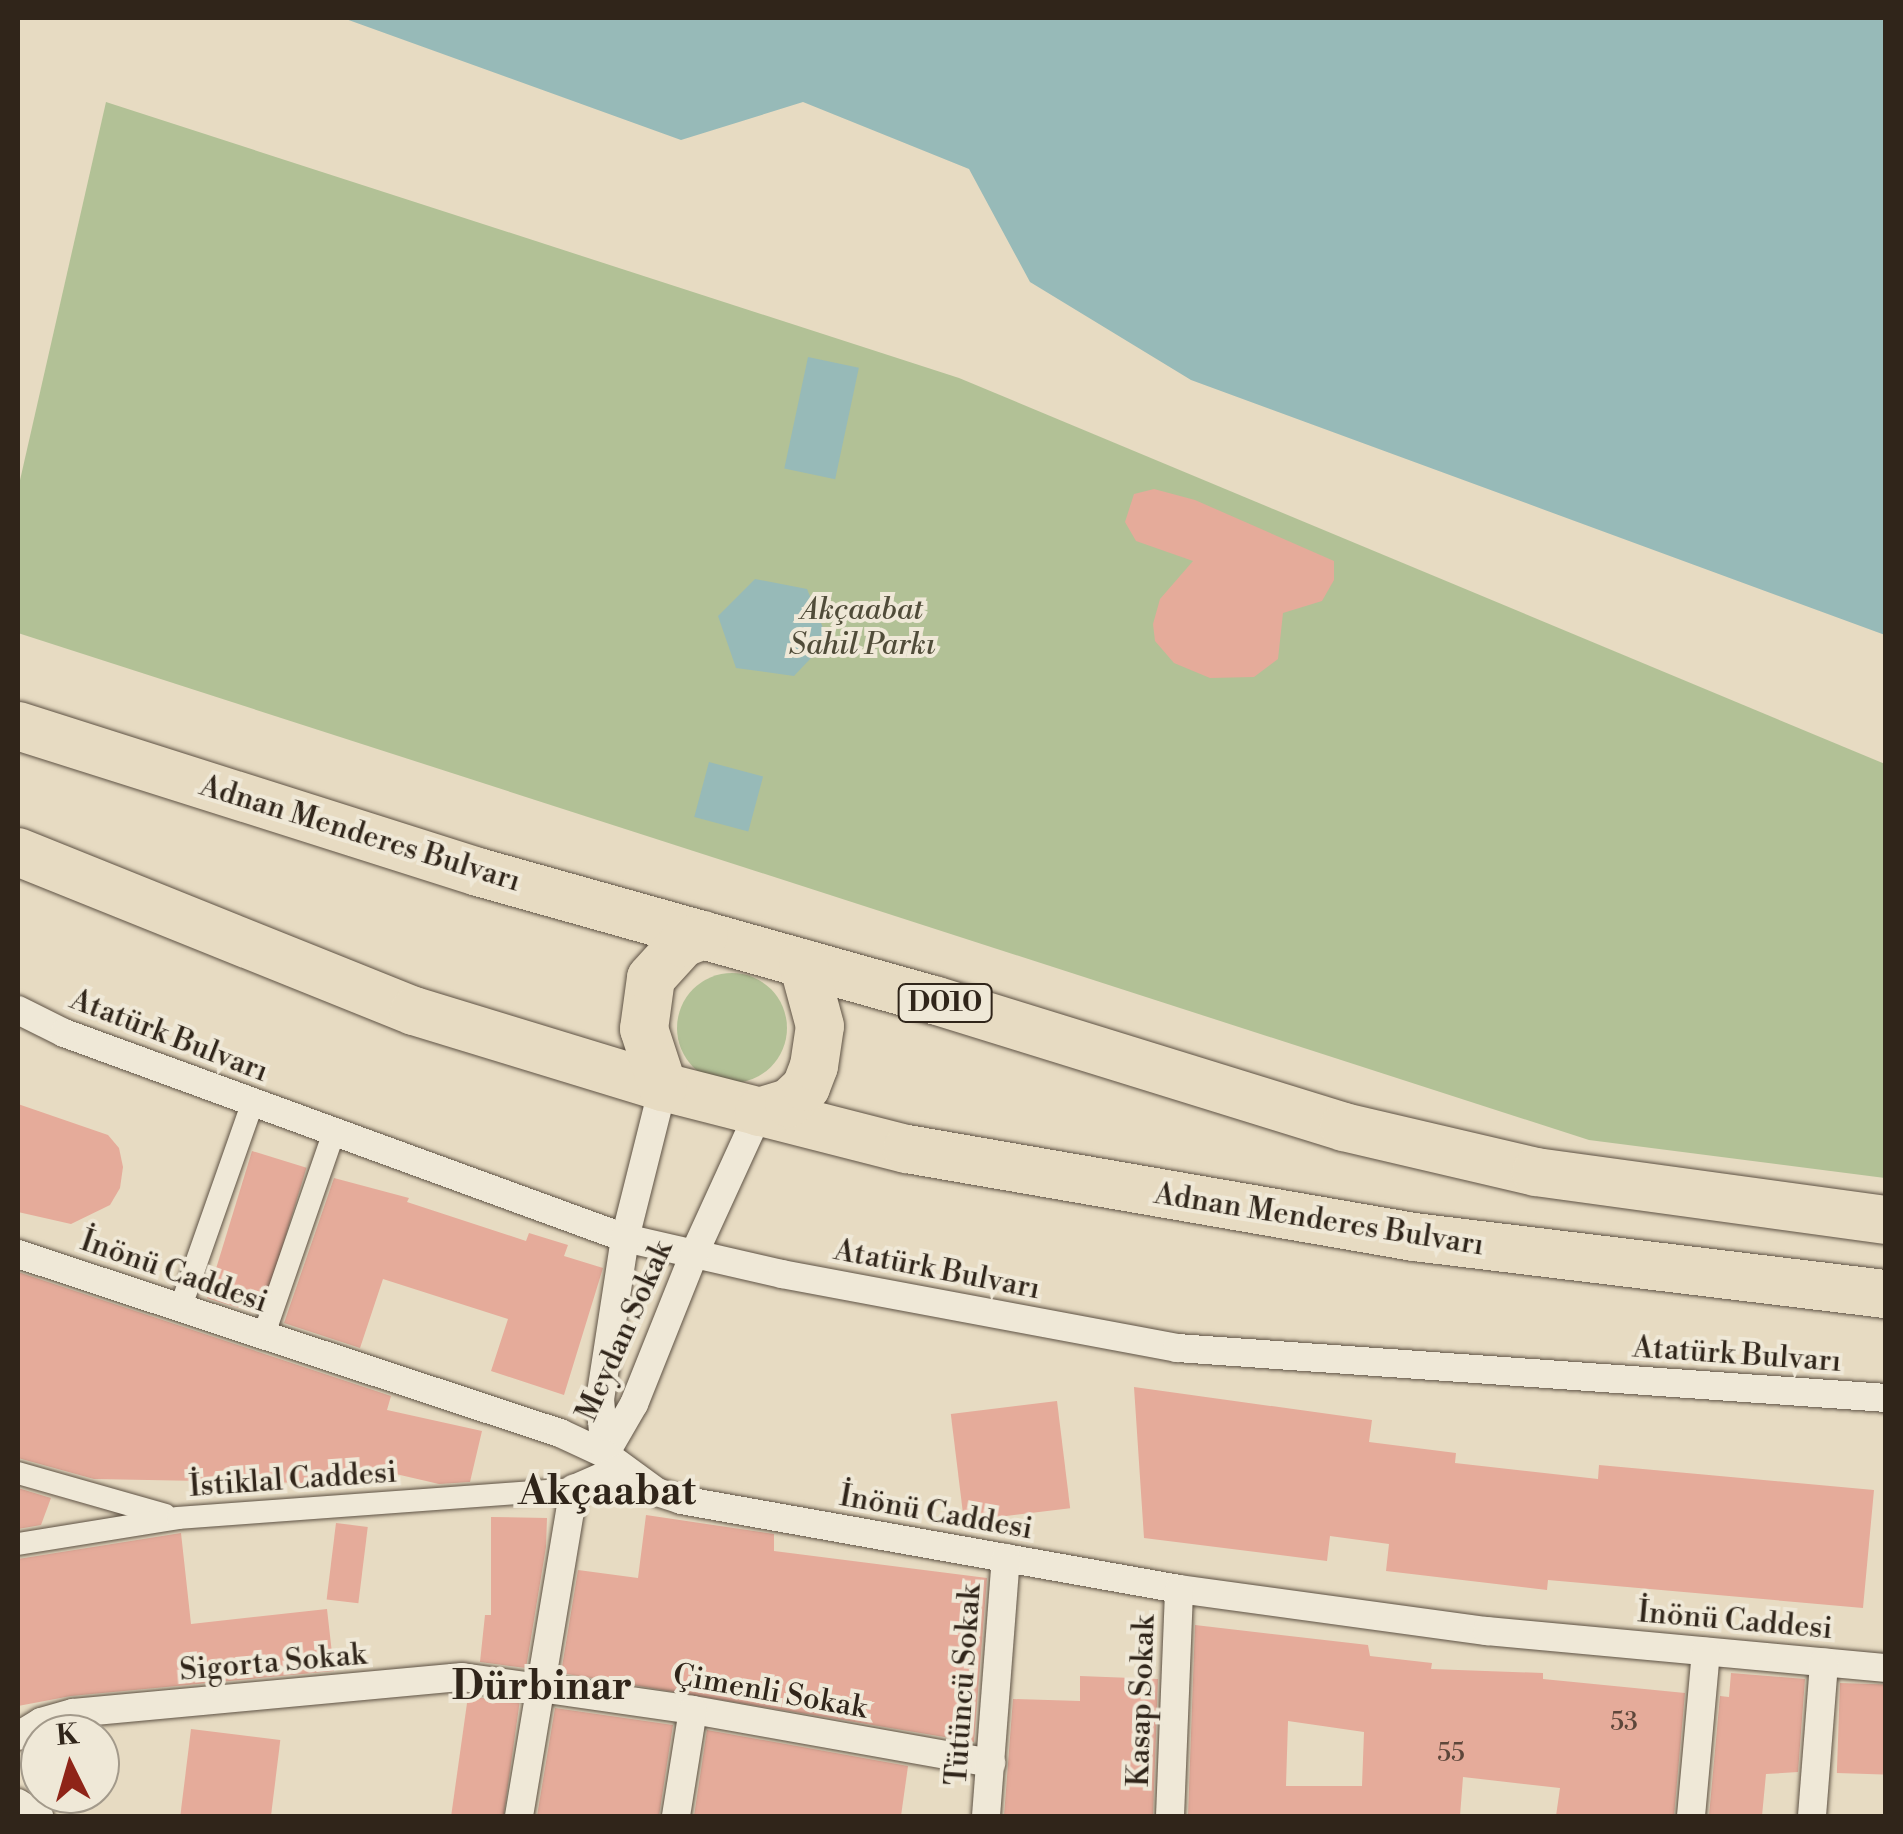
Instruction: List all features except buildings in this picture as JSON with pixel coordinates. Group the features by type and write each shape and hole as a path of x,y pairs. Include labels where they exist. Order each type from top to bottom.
{"highway":[{"name":"Adnan Menderes Bulvarı","path":"18,726 459,866 803,963 1344,1127 1536,1172 1886,1220"},
{"name":"Adnan Menderes Bulvarı","path":"18,852 414,1011 663,1087 906,1149 1414,1237 1886,1294"},
{"path":"663,1087 644,1029 651,978 683,943 704,935"},
{"path":"759,1112 789,1103 806,1087 814,1066 820,1026 803,963"}],"street":[{"name":"Atatürk Bulvarı","path":"18,1010 64,1032 625,1238 694,1254 1177,1348 1886,1398"},
{"name":"Meydan Sokak","path":"613,1461 600,1399 625,1238 663,1087"},
{"path":"181,1306 253,1102"},
{"name":"Meydan Sokak","path":"613,1461 694,1254 759,1112"},
{"path":"263,1336 334,1132"},
{"name":"İnönü Caddesi","path":"18,1254 560,1433 613,1461 657,1492 682,1500 1179,1589 1487,1631 1886,1668"},
{"path":"519,1816 574,1489 613,1461"},
{"path":"18,1473 178,1518"},
{"name":"İstiklal Caddesi","path":"18,1544 178,1518 574,1489"},
{"name":"Tütüncü Sokak","path":"986,1816 1006,1558"},
{"name":"Kasap Sokak","path":"1170,1816 1179,1589"},
{"path":"1691,1816 1706,1652"},
{"path":"1812,1816 1824,1662"},
{"name":"Sigorta Sokak","path":"18,1736 41,1722 73,1714 462,1677 538,1687"},
{"name":"Çimenli Sokak","path":"538,1687 693,1710 990,1763"},
{"path":"676,1816 693,1710"},
{"path":"18,1802 38,1816"}],"green space":[{"name":"Akçaabat Sahil Parkı","path":"106,102 959,378 1885,764 1885,1178 1589,1140 18,633 18,489"},
{"path":"732,973 753,977 771,989 783,1007 787,1028 783,1049 771,1067 753,1079 732,1083 711,1079 693,1067 681,1049 677,1028 681,1007 693,989 711,977"}],"water":[{"path":"343,18 1885,18 1885,635 1191,380 1030,282 969,169 803,102 681,140"},
{"path":"808,357 859,368 835,479 784,469"},
{"path":"755,579 807,589 828,640 794,676 736,668 718,616"},
{"path":"709,762 763,776 748,832 694,817"}],"district":[{"name":"Akçaabat","path":"607,1492"},
{"name":"Dürbinar","path":"542,1687"}]}
